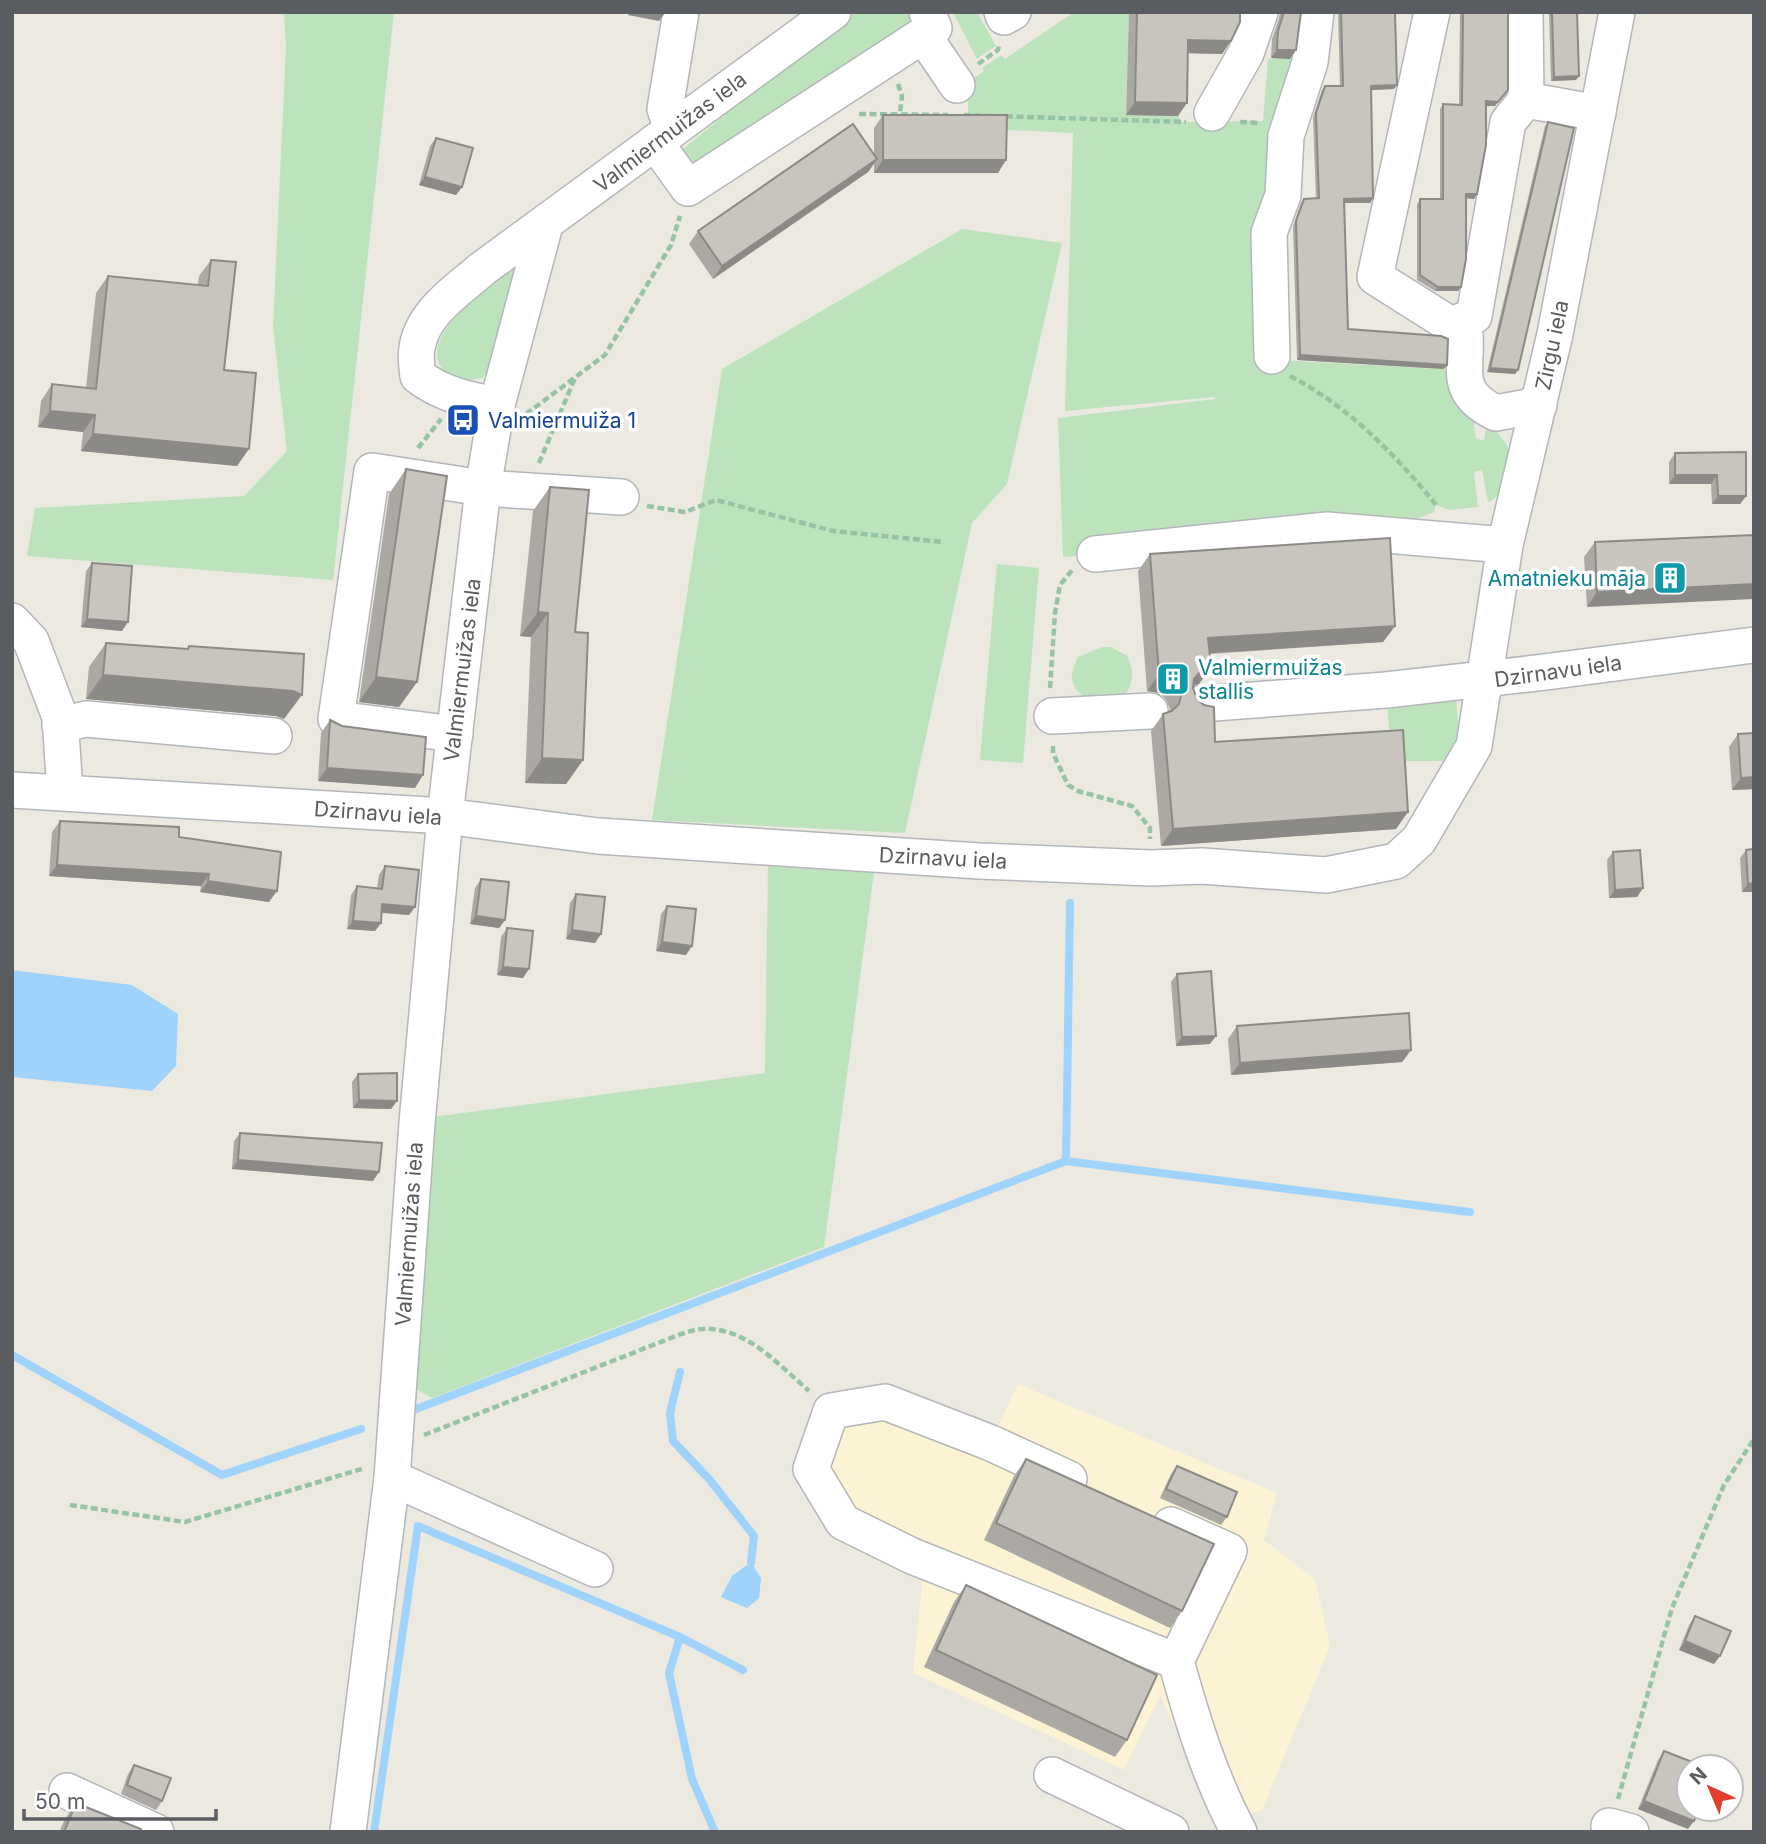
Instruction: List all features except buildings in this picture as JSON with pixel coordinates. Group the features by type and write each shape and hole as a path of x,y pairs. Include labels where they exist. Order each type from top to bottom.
{"street":[{"path":"681,12 665,109 664,136 688,188 925,24 955,82"},
{"name":"Valmiermuižas iela","path":"348,1832 392,1461 417,1123 445,817 483,488 497,405 545,225 833,12"},
{"path":"1213,119 1246,53 1260,12"},
{"path":"1272,356 1269,233 1283,195 1286,136 1310,62 1316,12"},
{"path":"1432,12 1374,277 1451,325 1474,316 1508,122 1527,100 1525,12"},
{"name":"Zirgu iela","path":"1486,677 1505,545 1539,405 1617,12"},
{"path":"1527,100 1598,113"},
{"path":"497,405 458,397 433,388 418,376 416,351 421,330 447,300 482,269 545,225"},
{"path":"1463,321 1467,338 1463,357 1464,378 1471,397 1496,413 1506,431 1527,456"},
{"path":"1496,413 1539,405"},
{"path":"456,734 336,719 372,471 483,488 621,497"},
{"path":"1094,554 1327,530 1505,545"},
{"path":"12,621 31,641 60,717 65,792"},
{"name":"Dzirnavu iela","path":"12,790 445,817 598,836 979,861 1151,868 1202,866 1326,875 1396,860 1419,841 1474,746 1486,677 1754,645"},
{"path":"1201,704 1386,690 1486,677"},
{"path":"1052,716 1150,710"},
{"path":"60,725 86,719 274,736"},
{"path":"1104,1494 991,1443 885,1402 831,1411 811,1469 843,1522 912,1556 1176,1661"},
{"path":"392,1461 595,1569"},
{"path":"1141,1511 1229,1551 1176,1661 1192,1718 1228,1813 1239,1832"},
{"path":"1052,1775 1171,1832"},
{"path":"67,1791 156,1832"}],"path":[{"path":"955,82 998,50 1006,14"},
{"path":"846,118 859,113 1213,119 1257,122 1286,136"},
{"path":"489,442 605,355 671,245 688,188"},
{"path":"1272,356 1278,370 1357,422 1407,469 1436,505"},
{"path":"531,491 542,453 575,377"},
{"path":"397,475 458,397"},
{"path":"621,497 627,503 685,512 716,500 832,531 944,542"},
{"path":"70,1505 185,1522 392,1461 435,1432 702,1328 721,1330 743,1338 765,1352 831,1411"},
{"path":"1620,1829 1628,1770 1672,1608 1724,1485 1754,1439"}],"shaded area":[{"path":"1018,1384 1277,1493 1264,1540 1315,1579 1330,1646 1262,1810 1219,1820 1160,1696 1124,1770 913,1673 922,1584 912,1556 843,1522 811,1469 831,1411 885,1402 990,1443"}],"green space":[{"path":"284,12 394,12 333,580 27,556 35,508 244,496 287,451 273,327 286,47"},
{"path":"856,12 916,12 918,24 707,173 676,155 778,71"},
{"path":"953,12 977,12 996,46 977,59"},
{"path":"1070,12 1129,12 1126,114 1178,116 1182,122 1263,121 1268,59 1297,59 1263,359 1458,370 1478,414 1474,425 1476,439 1484,440 1487,422 1509,449 1511,465 1498,496 1488,502 1482,470 1474,472 1478,507 1449,510 1436,505 1434,512 1403,524 1063,557 1058,418 1215,399 1065,411 1073,133 968,128 968,82 984,71 982,68 1001,55 1005,59 1070,15"},
{"path":"962,229 1062,243 1007,484 972,523 905,833 652,820 722,369"},
{"path":"510,269 517,274 492,363 483,378 466,380 452,377 443,370 437,357 439,343 447,328 472,300"},
{"path":"997,564 1039,568 1023,763 980,760"},
{"path":"1102,647 1111,647 1127,656 1132,671 1130,685 1125,695 1087,700 1072,681 1073,670 1078,657"},
{"path":"1450,694 1456,700 1460,743 1452,761 1392,761 1387,703"},
{"path":"768,865 874,872 824,1247 432,1398 412,1387 433,1117 765,1073"}],"water":[{"path":"12,970 132,985 178,1014 176,1066 152,1091 12,1077"},
{"path":"751,1562 761,1578 759,1598 747,1608 721,1597 732,1576"}],"waterway":[{"path":"1066,1161 1070,903"},
{"path":"416,1409 1066,1161 1470,1212"},
{"path":"12,1355 222,1475 361,1429"},
{"path":"680,1372 670,1413 673,1441 709,1479 754,1536 751,1562"},
{"path":"374,1832 418,1526 680,1637 743,1670"},
{"path":"680,1637 669,1673 692,1779 715,1832"}],"place":[{"name":"Valmiermuiža 1","path":"463,420"},
{"name":"Amatnieku māja","path":"1670,578"},
{"name":"Valmiermuižas stallis","path":"1173,679"}]}
